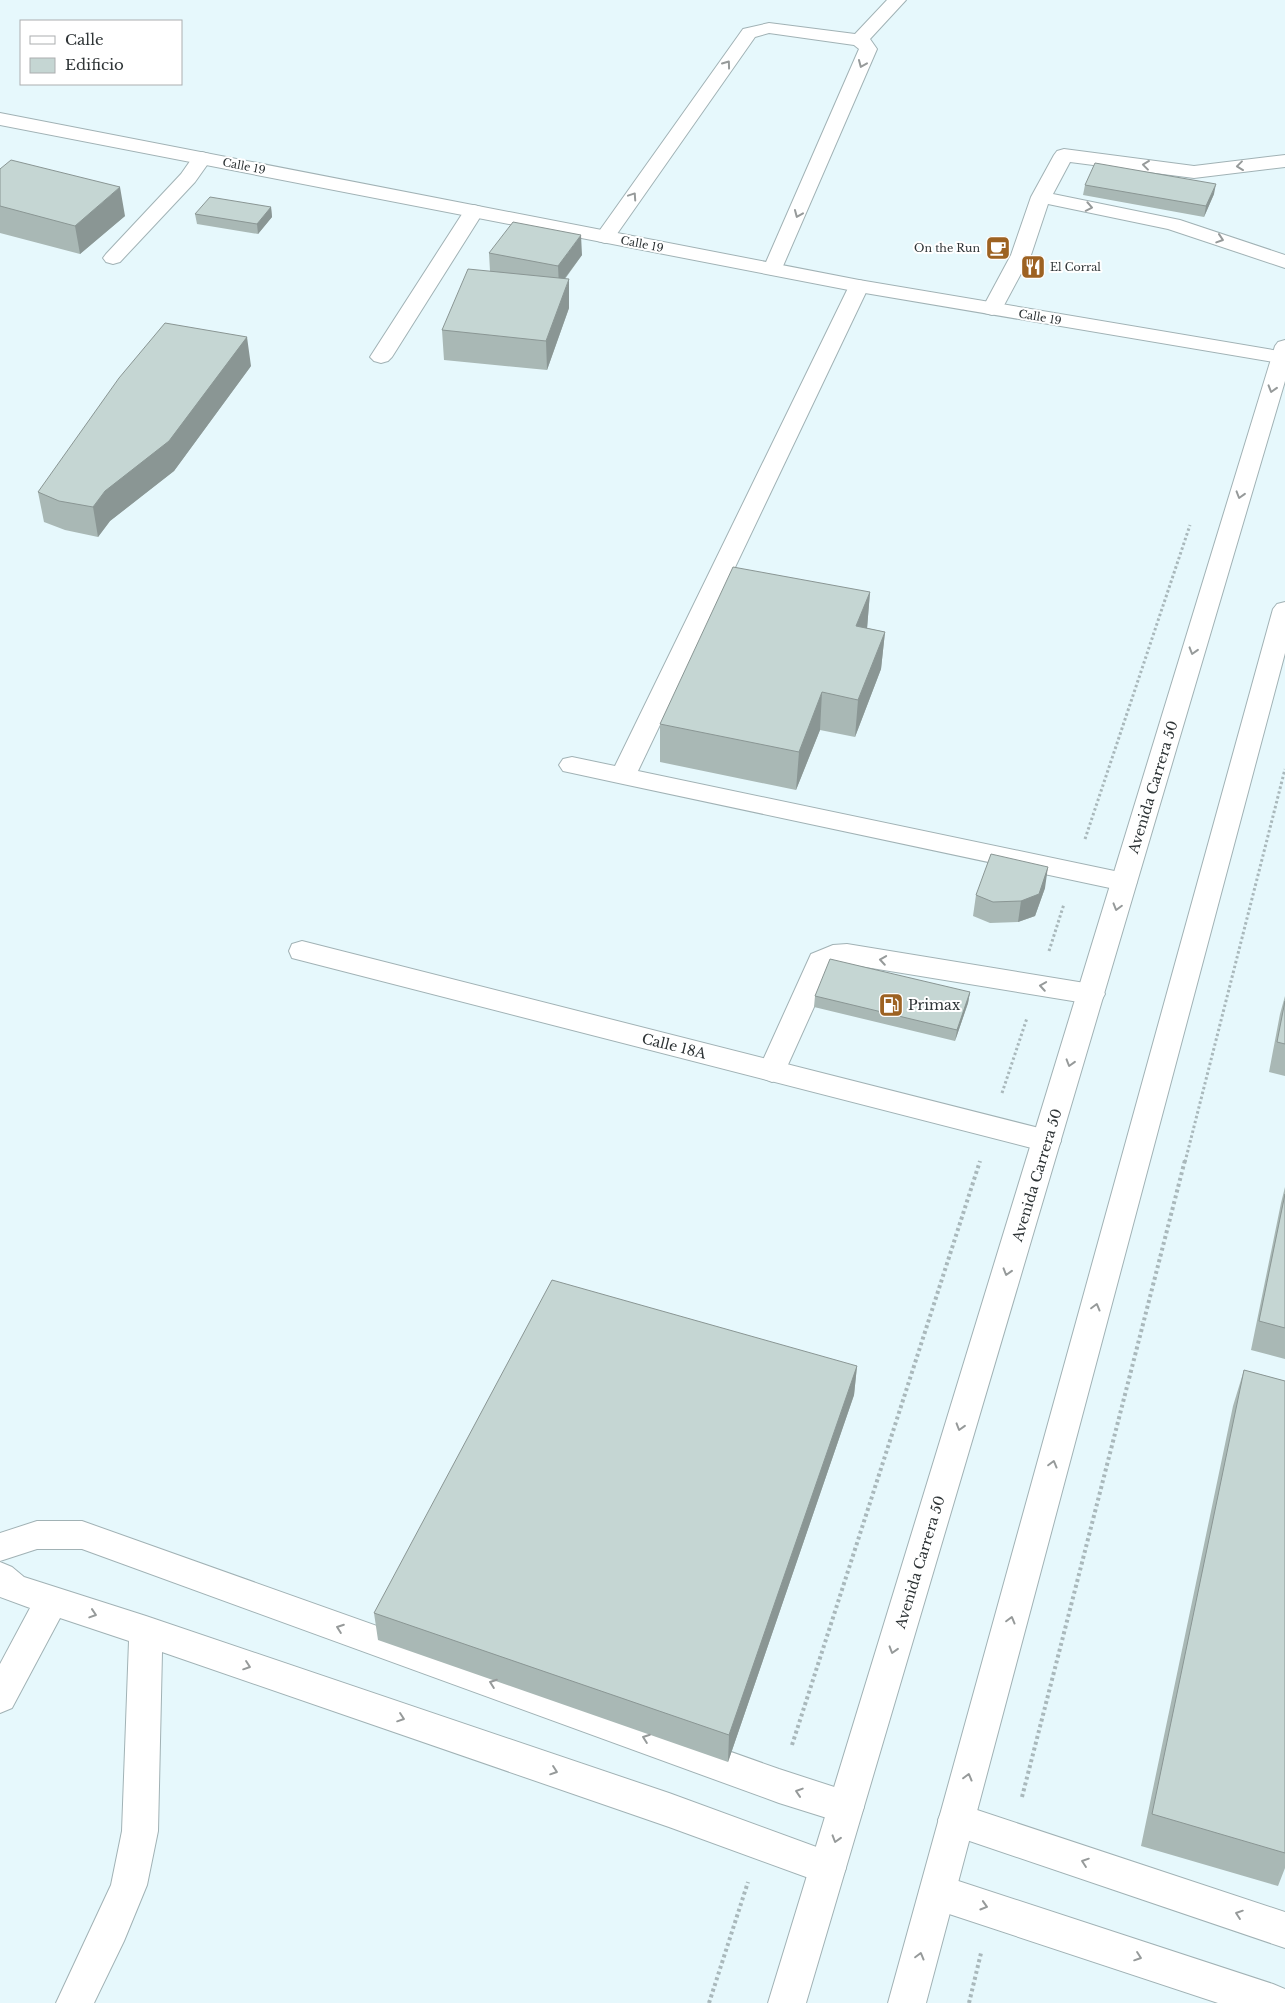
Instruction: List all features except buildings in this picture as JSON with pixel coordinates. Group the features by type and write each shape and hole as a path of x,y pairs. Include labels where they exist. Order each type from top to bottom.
{"main road":[{"path":"859,40 897,0"},
{"path":"605,237 749,33 769,28 859,40 866,44 868,49 773,269"},
{"name":"Calle 19","path":"0,119 859,286 992,309 1284,354"},
{"path":"992,309 1021,255 1042,197 1064,155 1194,172 1285,161"},
{"path":"113,258 188,178 202,158"},
{"path":"1186,189 1194,172"},
{"path":"1042,197 1175,218 1285,262"},
{"path":"382,357 474,211"},
{"path":"623,776 859,286"},
{"name":"Avenida Carrera 50","path":"787,2003 1284,354"},
{"path":"907,2003 1285,609"},
{"path":"572,765 1124,882"},
{"name":"Calle 18A","path":"302,951 1047,1141"},
{"path":"772,1071 821,961 833,955 847,954 1091,994"},
{"path":"0,1546 37,1535 82,1535 779,1786 846,1807"},
{"path":"0,1577 13,1588 146,1631 761,1843 828,1868"},
{"path":"0,1697 52,1601"},
{"path":"75,2003 111,1928 129,1885 140,1831 146,1631"},
{"path":"956,1820 1285,1930"},
{"path":"937,1892 993,1908 1273,2003"}],"path":[{"path":"779,1786 1074,871 1193,517"},
{"path":"1011,1837 1285,768"},
{"path":"710,2003 761,1843"},
{"path":"968,2003 993,1908"}],"place":[{"name":"On the Run","path":"998,248"},
{"name":"El Corral","path":"1033,267"},
{"name":"Primax","path":"891,1005"}]}
